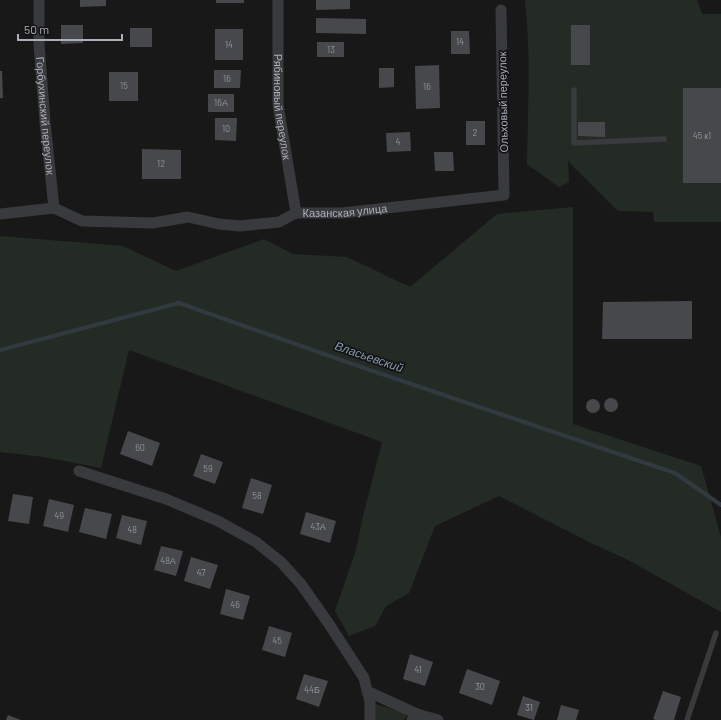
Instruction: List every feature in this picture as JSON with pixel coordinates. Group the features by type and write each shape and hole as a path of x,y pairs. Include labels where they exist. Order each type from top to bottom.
{"street":[{"name":"Горбухинский переулок","path":"39,0 39,44 54,208"},
{"name":"Рябиновый переулок","path":"278,0 278,105 296,213"},
{"name":"Ольховый переулок","path":"502,10 504,195"},
{"name":"Казанская улица","path":"54,208 82,221 153,223 188,216 219,224 240,226 279,222 296,213 342,214 504,195"},
{"path":"0,214 54,208"},
{"path":"79,471 166,499 218,521 256,542 281,562 301,584 364,678 370,702 370,720"},
{"path":"367,691 414,717 438,720"}],"lane":[{"path":"574,90 574,143 664,139"},
{"path":"687,720 716,633"}],"shaded area":[{"path":"525,0 697,0 702,14 721,14 721,222 654,222 653,212 618,211 568,161 569,182 559,187 527,164 529,62"},
{"path":"573,207 573,424 701,466 721,537 721,612 630,561 591,543 499,496 435,526 409,593 386,606 375,626 349,636 335,611 356,550 382,442 129,350 101,468 44,457 0,452 0,236 123,246 176,271 264,239 293,254 347,257 410,287 497,214"},
{"path":"375,704 405,713 406,717 404,720 375,720"}],"building":[{"path":"80,0 106,0 106,6 80,7"},
{"path":"216,0 244,0 244,3 216,3"},
{"path":"316,0 350,0 350,9 316,10"},
{"path":"316,18 366,19 366,34 316,33"},
{"path":"61,25 83,25 83,43 61,44"},
{"path":"571,25 590,25 590,65 571,65"},
{"path":"130,28 152,28 152,47 130,47"},
{"path":"215,29 243,29 243,60 215,60"},
{"path":"451,31 469,31 470,54 451,54"},
{"path":"317,42 344,42 344,57 317,57"},
{"path":"439,65 440,108 416,109 415,66"},
{"path":"379,68 394,68 394,87 379,88"},
{"path":"214,70 241,70 240,88 214,88"},
{"path":"0,71 2,71 3,98 0,98"},
{"path":"109,72 138,72 138,101 109,101"},
{"path":"683,88 721,88 721,183 683,183"},
{"path":"208,94 234,94 234,112 208,112"},
{"path":"215,118 237,118 236,141 215,140"},
{"path":"466,121 485,121 485,145 466,145"},
{"path":"578,122 605,122 605,137 578,136"},
{"path":"410,132 411,151 387,152 386,133"},
{"path":"142,149 181,150 181,179 142,179"},
{"path":"434,152 453,152 454,171 435,171"},
{"path":"692,301 692,339 602,339 603,302"},
{"path":"608,398 614,398 618,402 618,408 614,412 608,412 604,408 604,402"},
{"path":"593,399 598,401 600,406 598,411 593,413 588,411 586,406 588,401"},
{"path":"128,431 160,443 152,466 120,454"},
{"path":"201,454 223,462 215,484 193,476"},
{"path":"251,478 272,485 263,514 242,508"},
{"path":"13,494 33,497 29,524 8,521"},
{"path":"49,499 74,505 68,532 43,526"},
{"path":"85,508 112,514 106,539 79,532"},
{"path":"306,512 336,521 330,543 300,534"},
{"path":"122,515 147,521 141,545 116,538"},
{"path":"161,546 183,551 176,576 154,570"},
{"path":"191,557 218,565 210,589 184,581"},
{"path":"226,589 250,596 243,620 220,614"},
{"path":"269,626 292,633 285,657 262,650"},
{"path":"410,654 433,662 425,686 403,679"},
{"path":"467,669 500,681 492,705 459,693"},
{"path":"304,674 328,681 319,707 296,699"},
{"path":"663,691 681,697 674,720 653,719"},
{"path":"523,696 540,702 534,720 517,715"},
{"path":"561,705 579,710 576,720 557,720"},
{"path":"8,715 21,720 6,720"}],"waterway":[{"name":"Власьевский","path":"0,350 179,303 367,369 675,473 721,505"}]}
